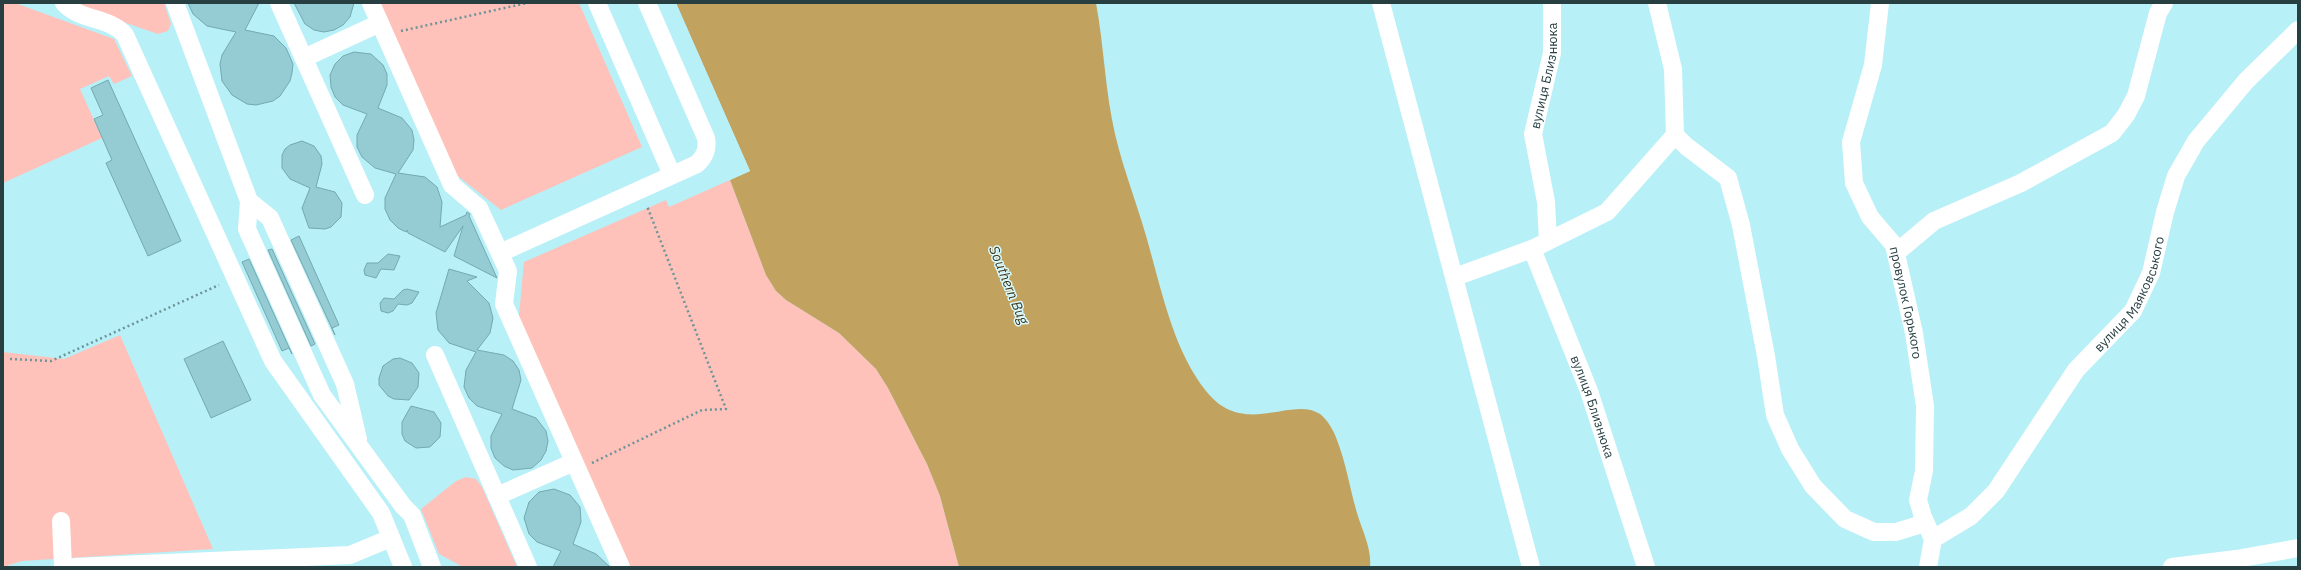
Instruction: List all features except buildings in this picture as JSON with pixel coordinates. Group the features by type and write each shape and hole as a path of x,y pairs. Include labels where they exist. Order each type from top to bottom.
{"street":[{"path":"64,3 77,13 117,28 125,35 273,362 381,513 403,567"},
{"path":"174,3 249,201 247,229 322,395 360,446 406,513 432,567"},
{"path":"279,3 365,195"},
{"path":"371,3 452,185 479,208 508,271 504,304 621,567"},
{"path":"597,3 672,175"},
{"path":"500,253 697,164 702,159 707,145 706,138 647,3"},
{"path":"1381,3 1531,567"},
{"name":"вулиця Близнюка","path":"1548,241 1546,202 1533,134 1552,53 1552,3"},
{"path":"1455,277 1532,249 1607,212 1675,135 1673,69 1656,3"},
{"name":"провулок Горького","path":"1880,3 1873,65 1851,142 1854,183 1870,217 1894,244 1914,333 1925,406 1924,471 1918,500 1929,531 1928,567"},
{"path":"1896,253 1934,221 2021,183 2112,133 2126,115 2136,96 2158,13 2164,3"},
{"path":"2297,31 2298,14"},
{"path":"304,58 383,29"},
{"name":"вулиця Маяковського","path":"1675,135 1686,146 1728,178 1741,225 1766,356 1774,415 1790,449 1813,486 1845,519 1874,532 1929,531 1971,516 1996,491 2076,370 2133,311 2151,273 2164,212 2176,176 2196,141 2246,82 2297,31"},
{"path":"249,201 270,218 274,226 345,384 360,446"},
{"name":"вулиця Близнюка","path":"1532,249 1589,391 1646,567"},
{"path":"435,355 528,567"},
{"path":"497,496 576,466"},
{"path":"406,513 421,567"},
{"path":"61,521 63,567"},
{"path":"75,567 350,555 391,538"},
{"path":"2172,567 2236,559 2298,548"},
{"path":"216,567 236,559"}],"path":[{"path":"508,7 511,3"},
{"path":"383,29 527,3"},
{"path":"576,466 702,410 726,409 640,190"},
{"path":"10,359 50,361 235,278"}],"shaded area":[{"path":"3,3 15,3 114,39 132,76 114,84 109,76 80,89 102,138 3,183"},
{"path":"75,3 164,3 171,24 168,31 158,34 91,11"},
{"path":"376,3 579,3 642,147 501,210 450,170"},
{"path":"730,180 766,275 776,291 786,300 839,333 876,369 888,388 927,464 940,496 959,567 625,567 518,325 524,262 666,200 669,207"},
{"path":"120,335 213,549 22,561 3,567 3,352 64,359"},
{"path":"466,477 476,479 482,487 517,567 463,567 439,554 421,509 456,481"}],"water":[{"name":"Southern Bug","path":"676,3 1096,3 1109,101 1115,134 1127,178 1146,235 1165,305 1178,342 1186,359 1195,376 1206,391 1221,405 1236,412 1251,414 1295,409 1308,410 1320,414 1325,419 1334,433 1343,458 1357,513 1370,553 1370,567 959,567 940,496 927,464 888,388 876,369 839,333 786,300 776,291 766,275 730,180 750,171"}],"pier":[{"path":"674,3 676,3 750,171 730,180 729,178 747,170"}]}
